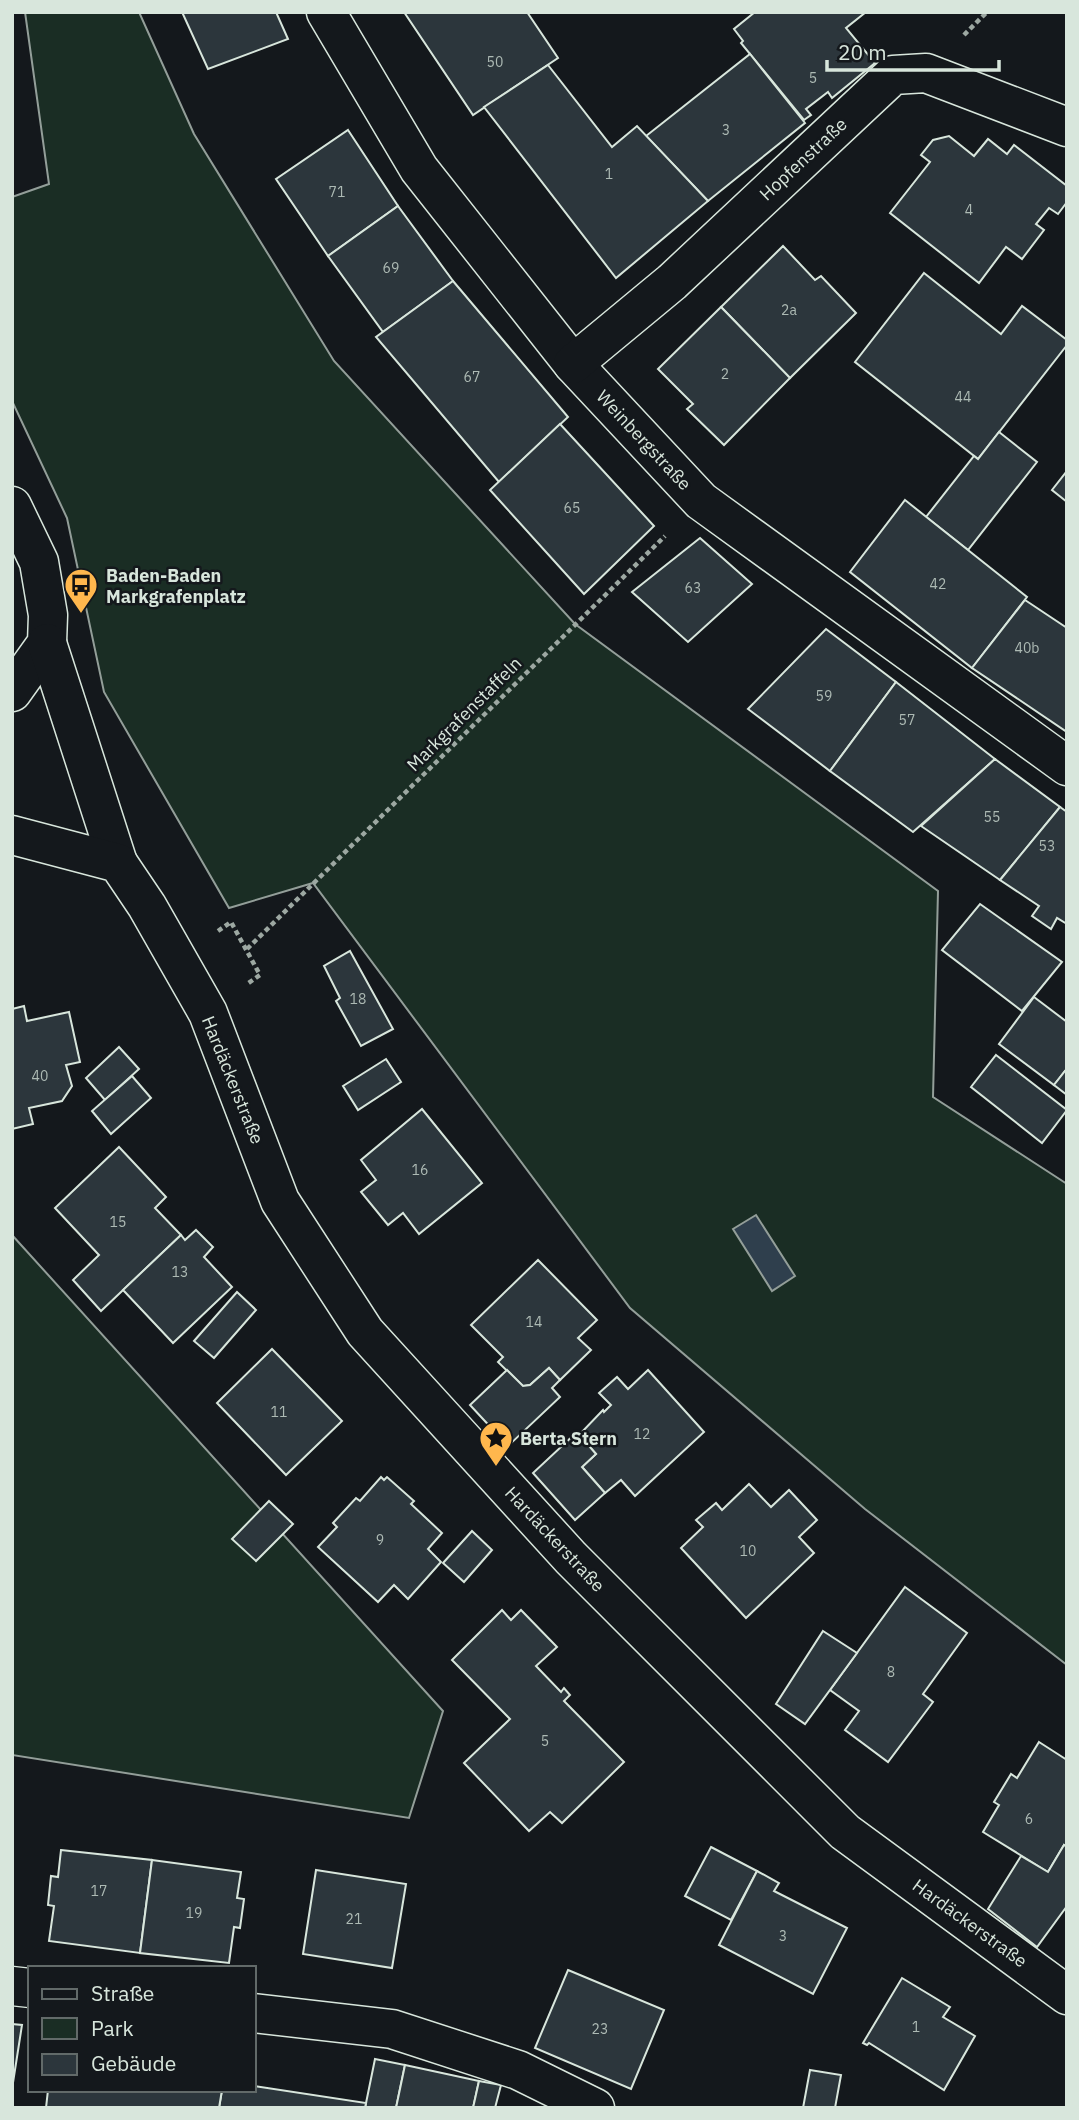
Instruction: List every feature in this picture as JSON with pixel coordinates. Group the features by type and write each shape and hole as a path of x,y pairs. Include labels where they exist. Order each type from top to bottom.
{"street":[{"name":"Weinbergstraße","path":"326,12 418,169 573,364 701,501 1067,766"},
{"name":"Hopfenstraße","path":"573,364 672,282 893,75 926,73 1067,127"},
{"name":"Hardäckerstraße","path":"12,506 39,562 48,615 47,643 118,863 148,906 208,1013 281,1201 365,1332 570,1558 845,1832 1067,1995"},
{"path":"12,692 47,643"},
{"path":"12,835 118,863"},
{"path":"256,2013 392,2028 517,2070 595,2108"}],"path":[{"name":"Markgrafenstaffeln","path":"247,948 701,501"}],"green space":[{"path":"25,12 139,12 194,134 334,361 575,624 938,891 933,1097 1067,1184 1067,1665 865,1509 630,1308 313,883 229,908 104,692 67,518 12,401 12,197 49,184"},
{"path":"12,1235 443,1711 409,1818 12,1755"}],"water":[{"path":"756,1215 795,1276 772,1291 733,1229"}],"building":[{"path":"182,12 276,12 288,39 208,69"},
{"path":"404,12 527,12 558,58 473,115"},
{"path":"755,12 866,12 846,28 875,63 832,98 828,92 806,109 811,115 804,120 741,43 743,41 734,29"},
{"path":"750,54 805,123 708,201 646,136"},
{"path":"548,65 612,147 637,126 708,201 616,278 484,107"},
{"path":"348,130 398,206 328,256 276,179"},
{"path":"949,136 974,156 988,139 1007,154 1014,145 1067,186 1067,202 1058,214 1049,208 1036,224 1044,230 1022,259 1006,247 979,283 890,213 930,162 921,155 933,140"},
{"path":"398,206 453,281 383,332 328,256"},
{"path":"783,246 815,280 821,276 856,313 790,378 721,307"},
{"path":"924,273 1001,334 1022,306 1067,340 1067,345 978,459 855,362"},
{"path":"453,281 568,417 499,482 376,337"},
{"path":"721,307 790,378 724,445 687,409 693,404 658,369"},
{"path":"560,424 654,526 584,594 490,490"},
{"path":"999,432 1037,462 968,550 926,517 974,456 978,459"},
{"path":"1067,471 1067,502 1052,490"},
{"path":"905,500 1027,597 972,668 850,572"},
{"path":"700,538 752,584 688,642 632,592"},
{"path":"1025,600 1067,628 1067,732 972,668"},
{"path":"826,629 896,682 830,771 748,709"},
{"path":"896,682 995,759 913,832 830,771"},
{"path":"995,759 1060,807 1000,880 921,826"},
{"path":"1060,807 1067,812 1067,924 1057,918 1051,929 1032,916 1039,906 1000,880"},
{"path":"980,904 1062,962 1022,1011 942,950"},
{"path":"350,951 393,1029 361,1046 336,1001 340,998 324,966"},
{"path":"1034,997 1067,1022 1067,1072 1065,1071 1054,1085 999,1044"},
{"path":"24,1006 27,1021 69,1012 80,1062 66,1065 72,1086 62,1101 29,1108 33,1124 12,1129 12,1009"},
{"path":"119,1047 139,1069 105,1100 86,1078"},
{"path":"996,1055 1067,1110 1042,1143 971,1087"},
{"path":"386,1059 401,1082 358,1110 343,1086"},
{"path":"1065,1071 1067,1072 1067,1095 1054,1085"},
{"path":"132,1076 151,1098 111,1134 92,1111"},
{"path":"422,1109 482,1183 419,1234 403,1213 388,1225 361,1192 376,1180 361,1160"},
{"path":"119,1147 166,1197 155,1208 181,1235 101,1311 73,1280 99,1255 55,1208"},
{"path":"196,1230 213,1247 204,1257 232,1287 173,1343 123,1290 181,1235 185,1240"},
{"path":"538,1260 597,1320 578,1338 591,1350 560,1380 549,1368 530,1385 523,1386 498,1362 503,1357 471,1325"},
{"path":"237,1292 256,1310 214,1358 194,1341"},
{"path":"272,1349 342,1421 286,1475 217,1403"},
{"path":"549,1368 560,1380 552,1388 560,1397 508,1446 470,1405 507,1370 523,1386 530,1385"},
{"path":"648,1370 704,1432 635,1496 621,1480 605,1493 582,1467 596,1454 579,1435 611,1405 599,1393 617,1377 628,1389"},
{"path":"577,1432 596,1454 582,1467 605,1493 575,1520 533,1473"},
{"path":"381,1477 384,1480 387,1477 414,1501 411,1504 442,1533 428,1549 441,1562 408,1599 394,1585 378,1602 318,1547 337,1527 333,1523 356,1498 360,1501"},
{"path":"749,1484 771,1507 789,1490 817,1520 799,1537 814,1553 746,1618 681,1548 703,1527 696,1520 716,1503 722,1510"},
{"path":"269,1501 293,1524 256,1561 232,1539"},
{"path":"472,1531 492,1550 464,1582 443,1563"},
{"path":"905,1587 967,1633 923,1694 933,1702 888,1762 845,1730 859,1711 830,1690"},
{"path":"502,1610 511,1620 521,1610 557,1647 536,1666 561,1692 564,1688 570,1695 564,1701 624,1762 562,1823 550,1812 529,1831 464,1763 510,1719 452,1660"},
{"path":"823,1631 857,1653 805,1724 776,1704"},
{"path":"1039,1742 1067,1760 1067,1847 1064,1845 1048,1872 983,1832 999,1805 994,1802 1011,1774 1017,1778"},
{"path":"1064,1845 1067,1847 1067,1906 1037,1947 988,1909 1021,1856 1048,1872"},
{"path":"711,1847 757,1871 731,1920 685,1896"},
{"path":"61,1850 152,1860 140,1953 49,1941 54,1906 48,1905 51,1876 58,1877"},
{"path":"152,1860 241,1872 237,1898 244,1899 240,1928 234,1927 229,1963 140,1953"},
{"path":"316,1870 406,1884 392,1968 303,1954"},
{"path":"757,1871 779,1883 774,1891 847,1928 813,1994 719,1945"},
{"path":"568,1970 664,2010 631,2089 535,2048"},
{"path":"902,1978 950,2007 943,2017 975,2036 944,2090 869,2043 863,2043"},
{"path":"12,2024 22,2025 12,2089"},
{"path":"375,2059 405,2065 396,2108 365,2108"},
{"path":"405,2065 479,2081 473,2108 396,2108"},
{"path":"810,2070 841,2075 835,2108 803,2108"},
{"path":"479,2081 501,2085 495,2108 473,2108"},
{"path":"256,2086 366,2103 365,2108 219,2108 222,2092 256,2092"},
{"path":"48,2092 222,2092 219,2108 46,2108"}],"place":[{"name":"Baden-Baden Markgrafenplatz","path":"81,615"},
{"name":"Berta Stern","path":"496,1468"}]}
